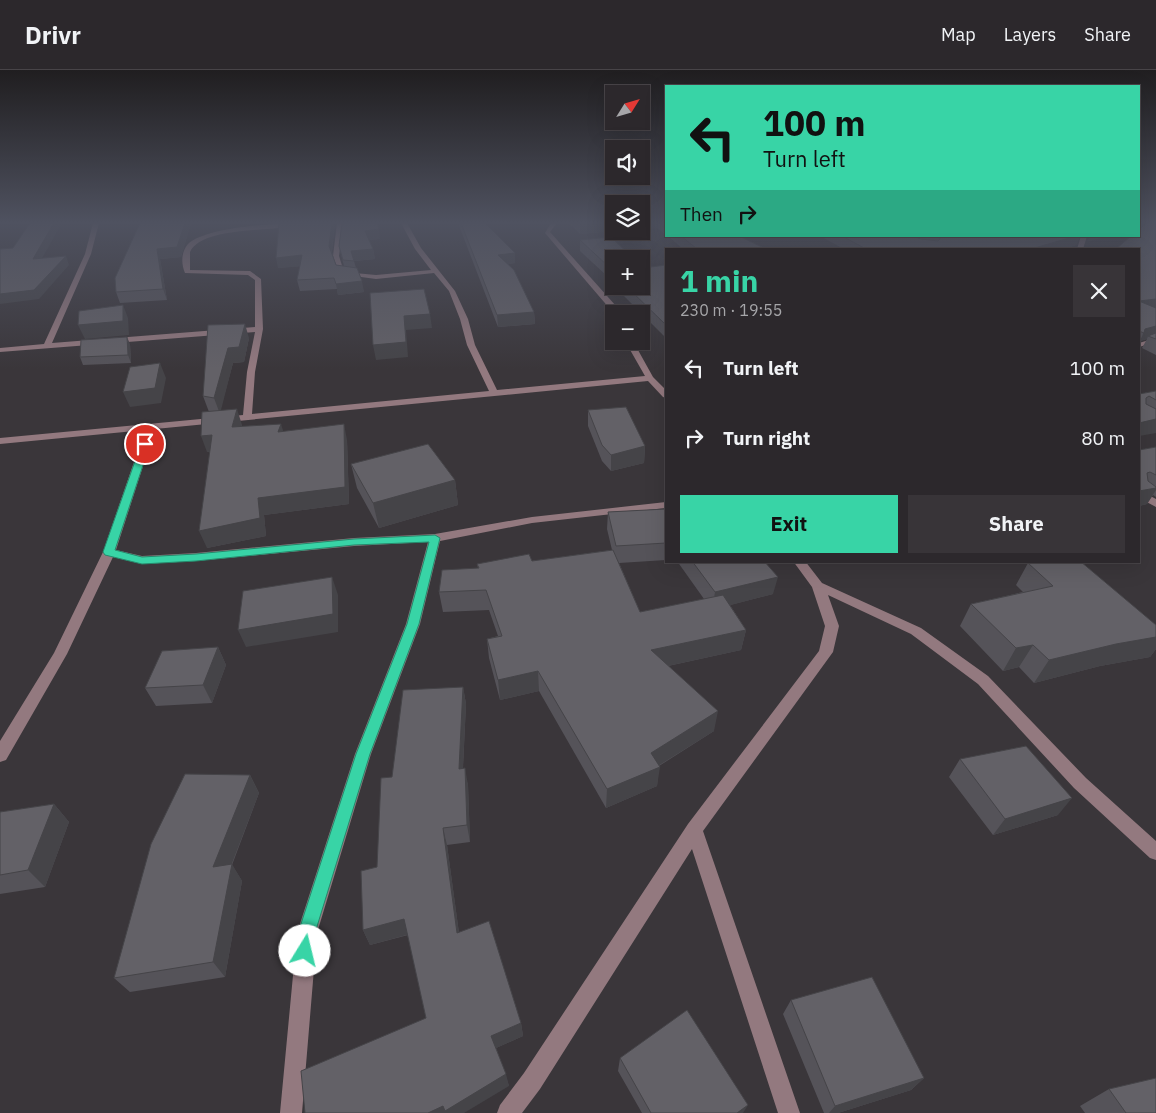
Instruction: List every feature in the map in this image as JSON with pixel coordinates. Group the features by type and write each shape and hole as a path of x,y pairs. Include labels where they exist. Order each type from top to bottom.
{"street":[{"path":"47,345 80,272"},
{"path":"187,272 250,272 258,279 259,330 251,372 247,417"},
{"path":"341,272 349,276 378,276 429,272"},
{"path":"438,272 452,291 464,319 471,345 495,394"},
{"path":"582,272 611,305"},
{"path":"0,350 259,330"},
{"path":"1140,345 1156,340"},
{"path":"634,350 650,378 665,394"},
{"path":"0,441 650,378"},
{"path":"0,754 60,654 109,552 151,426"},
{"path":"1140,494 1156,504"},
{"path":"109,552 142,560 151,560 354,542 435,538 532,520 665,505"},
{"path":"291,1113 307,933 363,754 413,624 435,538"},
{"path":"508,1113 532,1081 694,830 826,652 832,626 818,586 801,563"},
{"path":"818,586 916,631 983,680 1080,783 1156,852"},
{"path":"694,830 789,1113"}],"building":[{"path":"0,272 51,272 34,290 0,294"},
{"path":"118,272 160,272 163,289 116,292 115,278"},
{"path":"299,272 358,272 362,281 336,284 334,278 297,280"},
{"path":"480,272 515,272 534,312 497,315"},
{"path":"650,272 665,272 665,324 650,309 650,305 645,305 635,295 650,295"},
{"path":"1140,272 1156,272 1156,299 1140,301"},
{"path":"424,289 430,314 404,316 406,342 373,345 370,293"},
{"path":"1140,301 1156,308 1156,326 1145,329 1144,333 1140,331"},
{"path":"123,305 123,321 78,325 79,311"},
{"path":"245,324 239,347 228,348 214,398 203,396 208,325"},
{"path":"1156,333 1156,339 1148,336"},
{"path":"127,337 128,355 80,357 81,340"},
{"path":"160,363 155,388 123,392 130,367"},
{"path":"1156,391 1156,400 1149,396 1146,398 1146,404 1156,409 1156,419 1140,423 1140,394"},
{"path":"626,407 645,446 611,455 602,445 588,410"},
{"path":"237,409 232,427 281,424 278,432 344,424 345,487 258,498 260,518 199,531 212,435 201,436 202,412"},
{"path":"428,444 455,480 373,503 351,464"},
{"path":"1156,447 1156,475 1150,472 1147,473 1148,481 1156,488 1140,491 1140,450"},
{"path":"665,509 665,543 616,546 608,512"},
{"path":"613,550 640,612 723,595 746,630 651,650 718,711 651,753 660,767 607,789 538,671 498,680 487,639 502,636 486,590 439,592 442,570 479,568 477,564 529,554 532,561"},
{"path":"693,563 766,563 778,577 715,592"},
{"path":"1028,563 1082,563 1156,625 1156,637 1116,644 1049,660 1033,645 1016,648 971,604 1053,586"},
{"path":"332,577 333,614 238,630 243,591"},
{"path":"218,647 203,685 145,688 162,651"},
{"path":"463,687 459,769 465,768 467,825 443,828 457,933 489,921 521,1023 491,1036 506,1074 445,1111 443,1106 428,1113 305,1113 301,1071 426,1018 404,919 363,930 361,871 377,867 381,778 392,777 403,690"},
{"path":"1026,746 1072,798 1005,819 960,759"},
{"path":"185,774 250,775 213,867 232,864 213,962 114,978 151,844"},
{"path":"54,804 28,870 0,875 0,812"},
{"path":"872,977 924,1078 835,1106 791,1000"},
{"path":"687,1010 748,1105 737,1113 651,1113 620,1058"},
{"path":"1156,1078 1156,1113 1126,1113 1109,1089"}],"route":[{"path":"145,444 109,552 142,560 196,557 354,542 435,538 413,624 363,754 307,933 305,951"}]}
